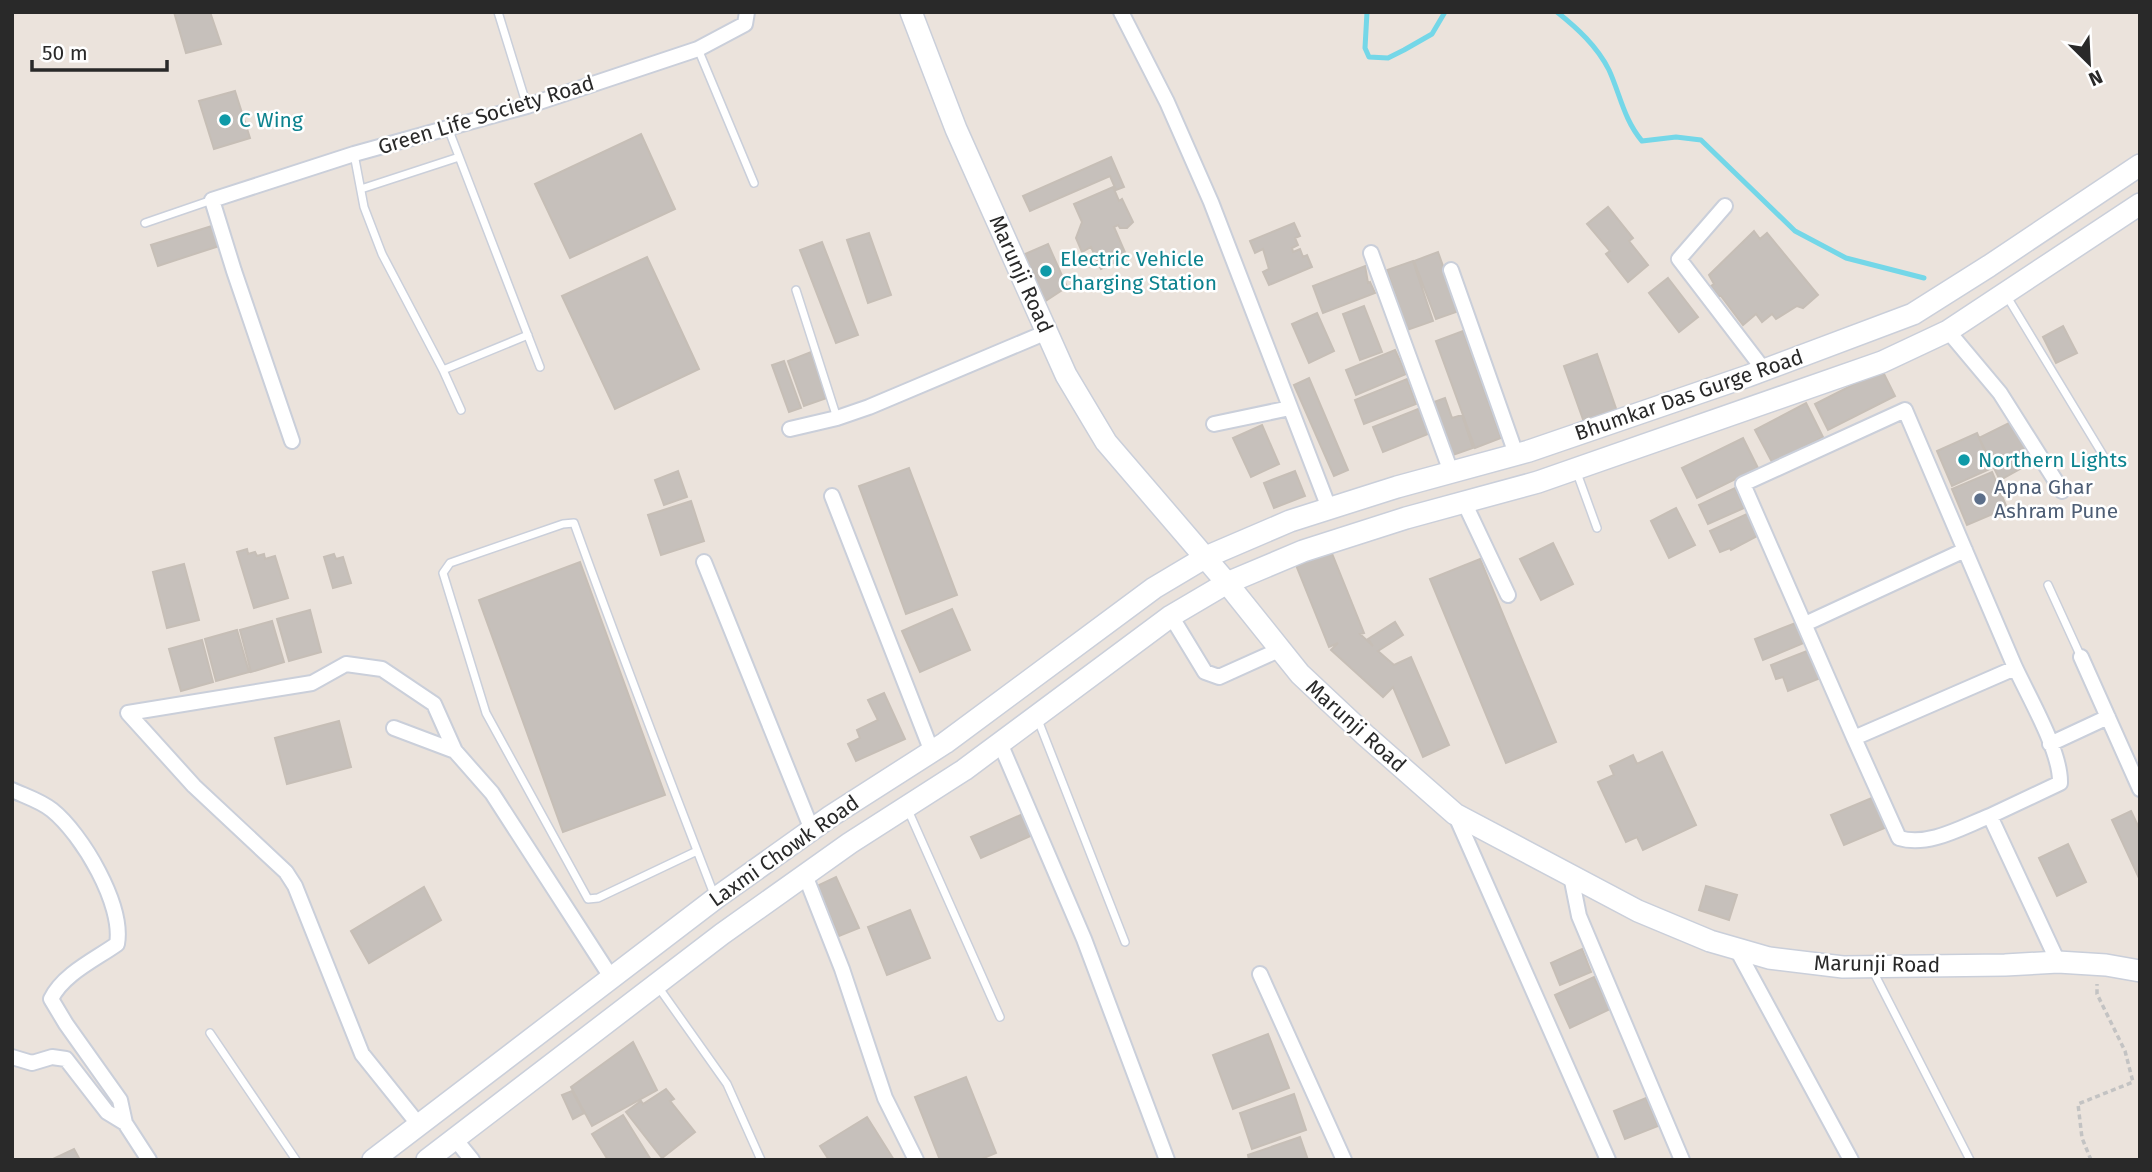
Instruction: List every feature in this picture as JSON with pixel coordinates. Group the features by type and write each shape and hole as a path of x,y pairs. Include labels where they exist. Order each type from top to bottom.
{"main road":[{"name":"Marunji Road","path":"911,12 956,130 1066,375 1106,442 1206,557 1300,674 1455,814 1638,911 1710,941 1769,958 1843,967 2058,962 2097,964 2140,971"},
{"name":"Bhumkar Das Gurge Road","path":"1206,557 1290,521 1516,454 1756,373 1913,313 1989,266 2140,165"},
{"name":"Bhumkar Das Gurge Road","path":"1227,583 1303,551 1527,485 1882,362 1948,331 2140,204"},
{"path":"1913,313 1926,342"},
{"path":"1756,373 1759,405"},
{"path":"1516,454 1527,485"},
{"name":"Laxmi Chowk Road","path":"373,1160 779,852 932,752 1154,588 1206,557"},
{"name":"Laxmi Chowk Road","path":"427,1160 656,984 800,878 964,770 1171,616 1227,583"},
{"path":"779,852 800,878"},
{"path":"427,1118 455,1139"}],"street":[{"name":"Green Life Society Road","path":"212,200 354,154 527,106 698,49 745,24 747,12"},
{"path":"1121,12 1167,102 1211,202 1329,508"},
{"path":"212,200 292,441"},
{"path":"1725,206 1679,259 1756,373"},
{"path":"1371,253 1451,472"},
{"path":"1451,270 1516,454"},
{"path":"1948,331 2000,393 2062,491"},
{"path":"790,429 869,407 1047,332"},
{"path":"1214,424 1290,408"},
{"path":"1905,410 2050,744 2060,774 2060,783 1990,816 1927,839 1911,841 1899,838 1805,624 1743,484 1905,410"},
{"path":"832,496 932,752"},
{"path":"1464,502 1508,594"},
{"path":"1805,624 1965,550"},
{"path":"704,562 812,830"},
{"path":"1171,616 1205,672 1219,677 1280,649"},
{"path":"2081,657 2140,789"},
{"path":"427,1118 362,1054 295,886 286,872 194,786 128,713 312,683 346,664 382,669 434,704 454,751 492,793 611,978"},
{"path":"1854,738 2015,668"},
{"path":"2050,744 2108,717"},
{"path":"394,728 454,751"},
{"path":"1000,743 1084,939 1167,1160"},
{"path":"12,790 50,808 77,835 100,872 120,930 117,944 68,978 56,989 51,999 120,1100 125,1123 149,1160"},
{"path":"1455,814 1608,1160"},
{"path":"1990,816 2058,962"},
{"path":"1571,876 1579,916 1682,1160"},
{"path":"800,878 842,968 885,1098 916,1160"},
{"path":"1736,948 1851,1160"},
{"path":"1260,974 1344,1160"},
{"path":"12,1057 32,1063 52,1057 66,1059 107,1112 125,1123"},
{"path":"455,1139 472,1160"}],"lane":[{"path":"498,12 527,106"},
{"path":"698,49 754,183"},
{"path":"448,128 540,367"},
{"path":"354,154 364,207 382,254 461,410"},
{"path":"361,190 459,157"},
{"path":"145,223 212,200"},
{"path":"796,290 837,418"},
{"path":"2006,294 2103,455"},
{"path":"443,370 528,335"},
{"path":"1575,469 1597,528"},
{"path":"697,851 598,898 588,899 486,713 443,573 450,563 563,524 574,523 716,898"},
{"path":"2048,585 2081,657"},
{"path":"1037,716 1125,942"},
{"path":"906,806 1000,1017"},
{"path":"1871,967 1970,1160"},
{"path":"656,984 727,1084 761,1160"},
{"path":"209,1033 296,1160"}],"path":[{"path":"2091,1160 2082,1138 2078,1104 2133,1082 2125,1051 2097,994 2097,964"}],"building":[{"path":"174,12 210,12 221,44 186,53"},
{"name":"C Wing","path":"235,91 250,138 214,149 199,101"},
{"path":"641,134 675,209 570,258 535,184"},
{"path":"1111,157 1124,187 1116,190 1110,176 1030,211 1023,196"},
{"path":"1113,187 1133,222 1127,228 1120,228 1118,225 1114,227 1127,257 1101,269 1091,247 1082,252 1076,238 1082,222 1074,204"},
{"path":"1608,207 1633,238 1629,241 1648,265 1628,282 1606,254 1610,251 1587,224"},
{"path":"1294,223 1300,236 1295,238 1298,245 1292,248 1293,252 1300,249 1303,257 1307,255 1312,267 1269,285 1263,272 1269,269 1263,249 1255,253 1250,241"},
{"path":"215,225 222,245 158,266 151,245"},
{"path":"1754,231 1760,239 1767,233 1818,295 1803,308 1797,306 1776,319 1772,314 1762,322 1756,314 1743,325 1711,286 1714,284 1709,275"},
{"path":"869,233 891,295 868,303 847,240"},
{"path":"822,242 858,335 836,343 800,250"},
{"name":"Electric Vehicle Charging Station","path":"1048,244 1067,287 1044,302 1025,254"},
{"path":"1438,252 1459,311 1436,319 1414,261"},
{"path":"647,257 699,369 615,409 562,296"},
{"path":"1413,261 1433,321 1407,330 1387,270"},
{"path":"1365,266 1368,283 1370,282 1375,293 1323,313 1313,286"},
{"path":"1668,278 1698,317 1679,332 1649,293"},
{"path":"1364,306 1382,352 1360,360 1343,314"},
{"path":"1317,313 1334,351 1309,363 1292,324"},
{"path":"2063,326 2077,353 2056,363 2043,337"},
{"path":"1463,331 1501,438 1475,448 1436,341"},
{"path":"1395,350 1406,374 1356,395 1346,370"},
{"path":"811,352 827,398 804,406 788,361"},
{"path":"1597,354 1618,414 1585,425 1564,366"},
{"path":"784,361 801,408 789,412 772,365"},
{"path":"1882,370 1895,396 1828,430 1815,404"},
{"path":"1309,378 1348,470 1334,476 1294,385"},
{"path":"1407,379 1416,404 1364,424 1355,400"},
{"path":"1445,398 1452,418 1462,415 1473,448 1450,456 1431,403"},
{"path":"1806,403 1823,437 1773,464 1755,430"},
{"path":"1423,407 1433,432 1383,452 1373,427"},
{"path":"2015,420 2036,460 2000,480 1979,438"},
{"path":"1262,425 1279,464 1251,477 1233,438"},
{"name":"Northern Lights","path":"1977,433 1992,468 1952,486 1937,451"},
{"path":"1743,438 1758,468 1697,498 1682,468"},
{"path":"909,468 957,595 906,614 859,486"},
{"path":"678,471 687,497 664,505 655,480"},
{"path":"1295,471 1305,496 1274,508 1264,483"},
{"name":"Apna Ghar Ashram Pune","path":"1992,472 2007,508 1967,525 1952,489"},
{"path":"1735,488 1744,508 1708,524 1699,505"},
{"path":"691,501 704,541 661,555 648,515"},
{"path":"1676,508 1695,545 1669,558 1651,521"},
{"path":"1749,513 1759,535 1731,550 1730,548 1720,552 1710,531"},
{"path":"1553,543 1573,584 1541,600 1520,559"},
{"path":"247,549 248,554 264,554 265,559 275,556 288,598 254,608 237,552"},
{"path":"1331,551 1364,633 1360,634 1373,646 1368,639 1395,622 1403,635 1378,651 1394,665 1411,657 1449,745 1423,757 1393,687 1383,697 1331,650 1338,643 1329,647 1296,565"},
{"path":"334,554 336,559 343,557 351,583 333,588 324,557"},
{"path":"1480,559 1556,742 1506,763 1430,579"},
{"path":"580,562 665,795 563,832 479,600"},
{"path":"184,564 199,620 167,628 153,572"},
{"path":"952,609 970,650 920,672 902,631"},
{"path":"310,610 321,652 289,661 277,619"},
{"path":"272,621 284,662 251,672 240,630"},
{"path":"1798,622 1806,642 1763,660 1755,639"},
{"path":"237,630 249,672 216,681 205,639"},
{"path":"202,640 213,682 181,691 169,649"},
{"path":"1812,649 1823,677 1788,691 1783,677 1776,679 1771,665"},
{"path":"884,693 905,739 856,761 848,744 860,738 857,730 878,720 868,700"},
{"path":"339,721 351,767 287,784 275,738"},
{"path":"1662,752 1696,825 1643,850 1637,837 1626,842 1598,782 1614,775 1610,766 1633,755 1637,764"},
{"path":"1874,797 1887,827 1844,845 1831,815"},
{"path":"2131,811 2140,830 2139,878 2112,820"},
{"path":"1025,813 1035,834 981,858 971,837"},
{"path":"2068,844 2086,882 2057,896 2039,858"},
{"path":"836,877 859,928 839,936 817,886"},
{"path":"1706,886 1737,895 1729,920 1699,910"},
{"path":"424,887 441,920 369,963 351,931"},
{"path":"910,910 930,958 887,975 868,927"},
{"path":"1582,949 1591,972 1560,985 1551,963"},
{"path":"1594,977 1610,1009 1570,1028 1555,995"},
{"path":"1268,1034 1289,1088 1233,1109 1213,1055"},
{"path":"633,1042 657,1090 592,1126 571,1087"},
{"path":"966,1077 996,1153 979,1160 940,1160 915,1097"},
{"path":"666,1089 674,1099 670,1101 695,1132 662,1158 626,1112"},
{"path":"572,1091 584,1113 573,1119 562,1095"},
{"path":"1294,1094 1306,1130 1252,1149 1240,1113"},
{"path":"1646,1098 1658,1126 1625,1139 1614,1111"},
{"path":"623,1115 651,1160 608,1160 592,1134"},
{"path":"867,1117 894,1160 829,1160 820,1146"},
{"path":"1300,1137 1308,1160 1249,1160 1248,1155"},
{"path":"74,1149 80,1160 51,1160"}],"waterway":[{"path":"1367,12 1365,48 1369,57 1388,58 1432,34 1445,12"},
{"path":"1557,12 1599,53 1609,70 1627,116 1642,141 1676,137 1701,140 1795,231 1846,258 1924,278"}],"place":[{"name":"C Wing","path":"225,120"},
{"name":"Electric Vehicle Charging Station","path":"1046,271"},
{"name":"Northern Lights","path":"1964,460"},
{"name":"Apna Ghar Ashram Pune","path":"1980,499"}]}
